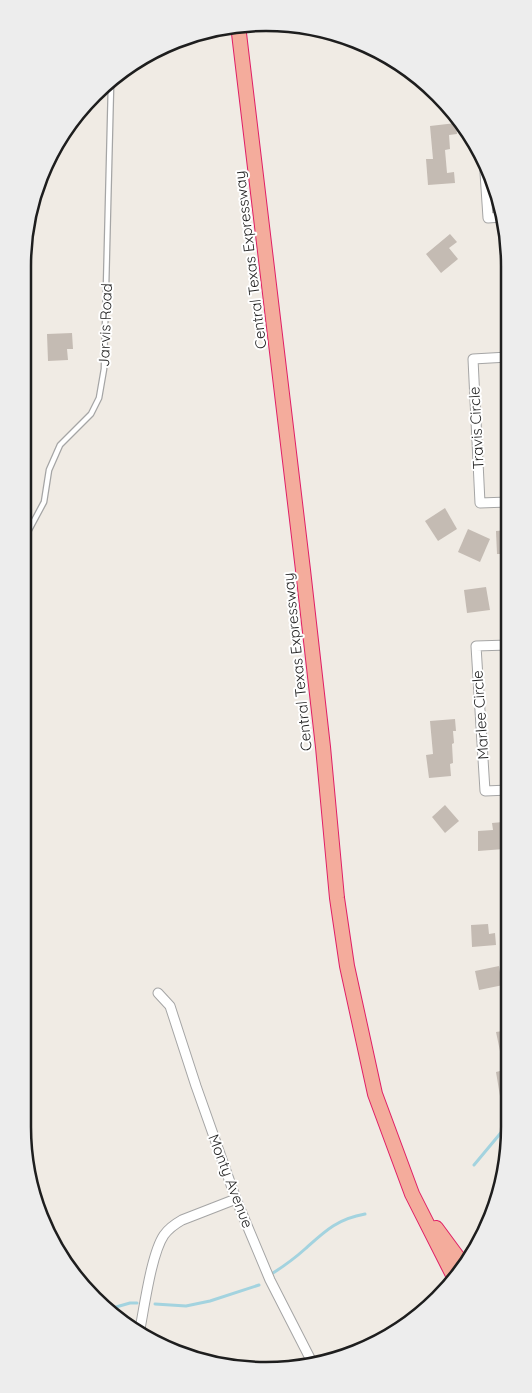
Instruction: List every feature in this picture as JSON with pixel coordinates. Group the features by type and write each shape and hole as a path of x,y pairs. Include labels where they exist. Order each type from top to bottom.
{"highway":[{"name":"Central Texas Expressway","path":"239,33 305,590 342,935 353,1000 375,1094 412,1194 451,1271"},
{"path":"412,1194 459,1259"}],"street":[{"path":"486,184 488,218 495,217"},
{"name":"Travis Circle","path":"501,357 473,359 480,503 501,502"},
{"name":"Marlee Circle","path":"501,645 476,646 485,792 501,791"},
{"name":"Monty Avenue","path":"158,993 170,1006 236,1199 270,1280 310,1357"},
{"path":"142,1325 155,1258 164,1234 182,1220 236,1199"}],"lane":[{"name":"Jarvis Road","path":"31,526 44,502 50,470 60,445 91,414 99,398 104,369 110,91"}],"building":[{"path":"452,123 457,130 457,134 449,135 450,149 445,150 447,173 454,172 455,183 428,185 426,159 433,159 430,126"},
{"path":"450,234 457,242 449,248 458,259 441,273 426,254"},
{"path":"72,333 73,349 67,349 68,360 48,361 47,334"},
{"path":"445,508 457,529 438,541 425,521"},
{"path":"468,529 490,539 480,562 458,552"},
{"path":"496,531 501,531 501,554 497,554"},
{"path":"486,587 490,610 467,613 464,590"},
{"path":"455,719 456,731 453,731 454,743 452,744 453,763 450,764 451,776 429,778 426,755 433,754 430,721"},
{"path":"445,805 459,821 445,833 432,817"},
{"path":"501,822 501,849 478,851 478,831 493,830 492,823"},
{"path":"488,924 489,934 495,933 496,945 472,947 471,925"},
{"path":"499,966 501,985 479,990 475,971"},
{"path":"501,1031 501,1056 496,1032"},
{"path":"501,1071 500,1096 496,1072"}],"waterway":[{"path":"474,1165 501,1133"},
{"path":"273,1273 332,1227 347,1219 365,1214"},
{"path":"155,1304 186,1306 210,1301 259,1285"},
{"path":"116,1307 137,1303"}]}
